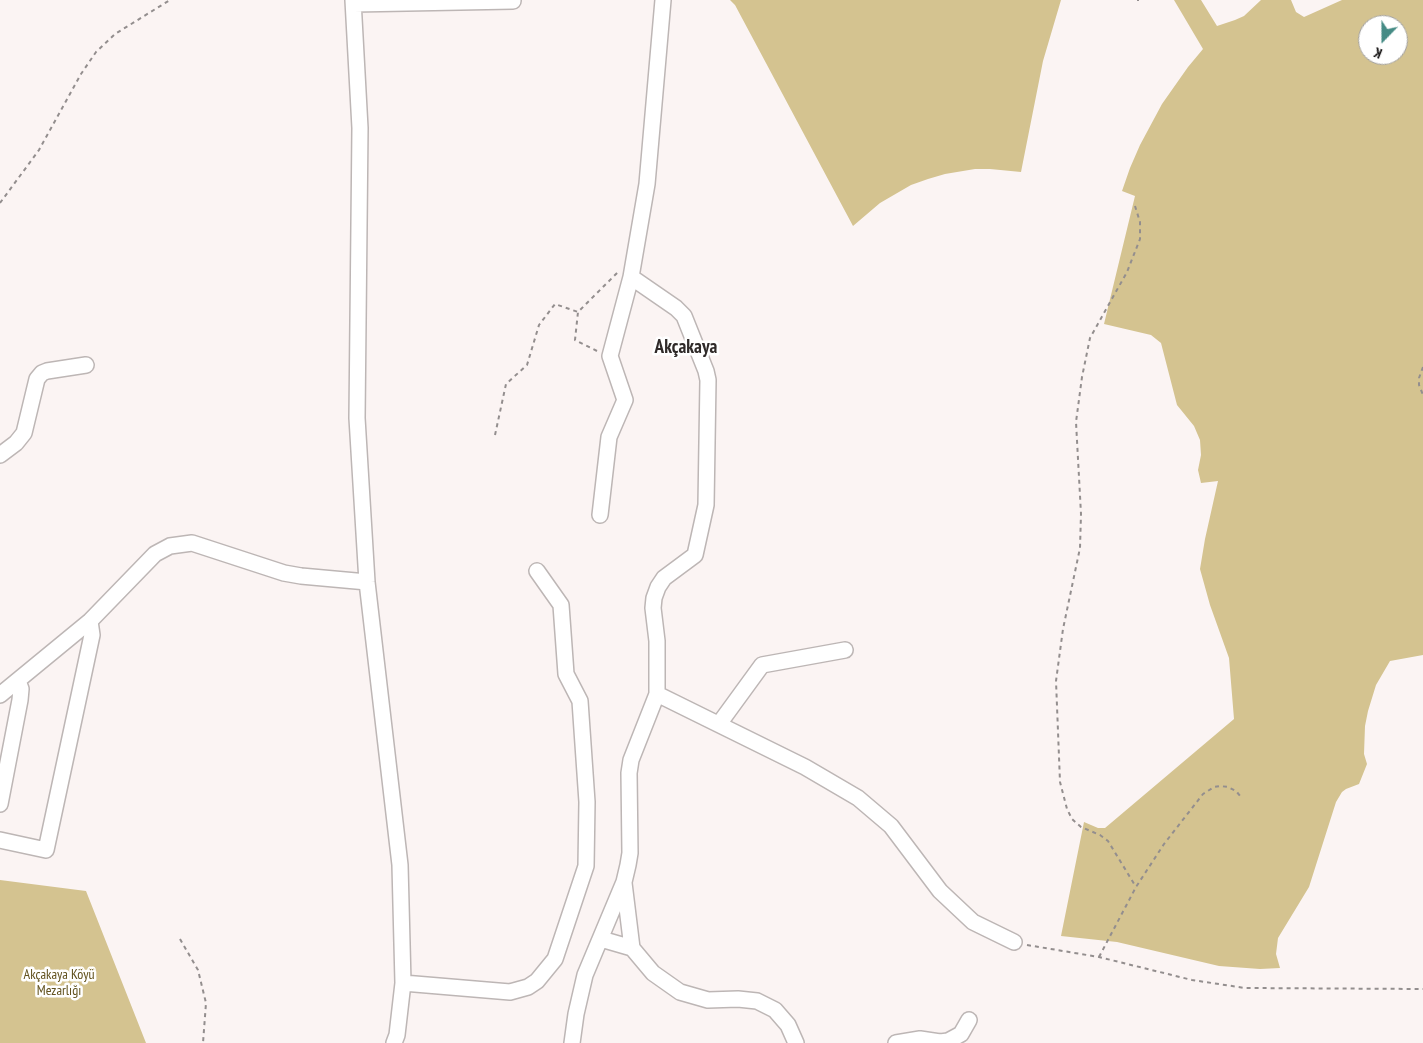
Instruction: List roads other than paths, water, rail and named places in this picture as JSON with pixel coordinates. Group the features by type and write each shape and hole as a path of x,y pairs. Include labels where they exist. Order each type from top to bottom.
{"street":[{"path":"600,515 609,437 625,400 610,356 631,277 647,184 663,0"},
{"path":"394,1043 397,1034 403,983 400,865 367,582 357,418 360,128 354,2 513,1"},
{"path":"572,1043 576,1014 585,975 624,882 630,852 629,773 631,760 657,694 657,641 653,608 654,598 664,578 694,555 706,505 708,380 690,327 684,316 676,308 631,277"},
{"path":"0,455 16,443 24,433 29,420 37,379 42,373 86,365"},
{"path":"0,695 90,621 155,554 170,546 180,543 192,543 284,573 367,582"},
{"path":"403,983 510,992 528,987 537,981 555,959 586,866 587,802 580,701 566,674 561,605 537,571"},
{"path":"0,840 46,850 92,636 90,621"},
{"path":"719,724 762,666 845,650"},
{"path":"0,804 20,700 18,681"},
{"path":"657,694 805,766 858,798 891,826 946,898 973,922 1014,942"},
{"path":"624,882 632,948 653,973 680,992 708,1000 738,998 757,1001 775,1010 788,1025 796,1043"},
{"path":"601,939 632,948"},
{"path":"896,1043 920,1039 948,1042 961,1034 969,1020"}],"district":[{"name":"Akçakaya","path":"686,348"}],"park label":[{"name":"Akçakaya Köyü Mezarlığı","path":"59,984"}]}
